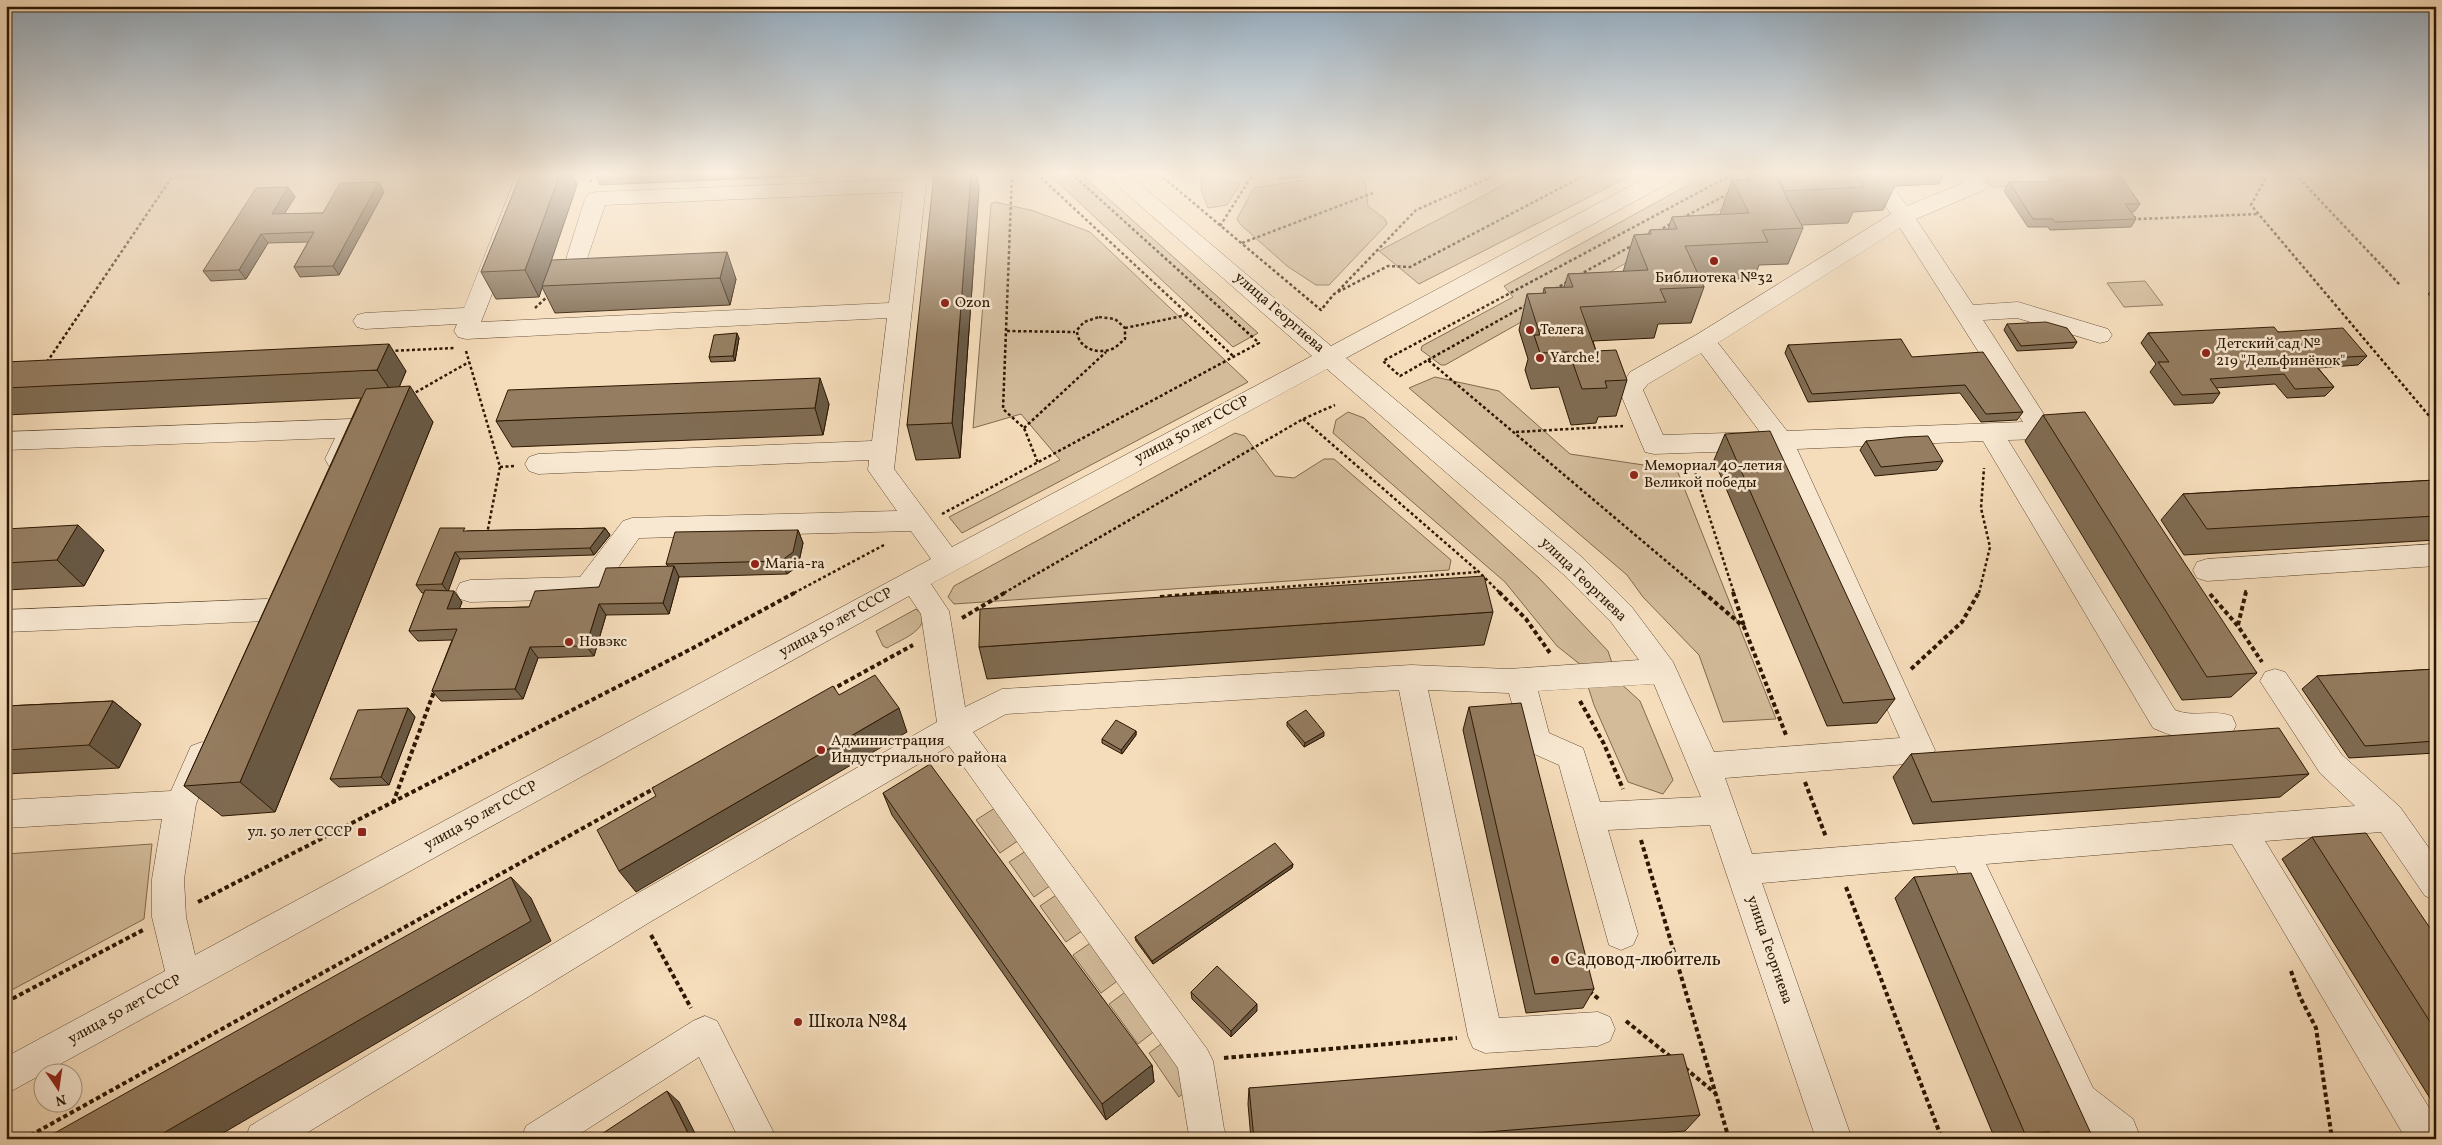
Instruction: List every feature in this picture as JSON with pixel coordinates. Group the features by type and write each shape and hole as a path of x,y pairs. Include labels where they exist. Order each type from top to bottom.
{"street":[{"path":"507,227 466,331 900,310"},
{"path":"573,272 587,227"},
{"path":"910,227 881,470 948,562"},
{"name":"улица Георгиева","path":"1178,227 1573,566 1621,614 1662,671 1705,766 1834,1139"},
{"name":"улица 50 лет СССР","path":"6,1076 948,562 1569,227"},
{"path":"1885,227 1704,341 1639,378 1632,390 1654,445 2041,430 1911,227"},
{"path":"1967,313 2018,310 2100,335"},
{"path":"365,320 472,315"},
{"path":"1704,341 1780,439 1893,686 1920,750 1705,766"},
{"path":"6,441 352,428 328,480"},
{"path":"1991,433 2164,719 2182,728 2221,725"},
{"path":"538,464 883,450"},
{"path":"470,591 588,588 632,528 920,523"},
{"path":"2207,581 2252,567 2436,555"},
{"path":"913,581 935,611 953,728 1195,1061 1206,1130 1210,1139"},
{"path":"256,637 280,584"},
{"path":"6,621 268,610"},
{"path":"263,1139 638,911 953,728 1002,702 1411,677 1520,680 1662,671"},
{"path":"1411,677 1485,1036 1609,1017"},
{"path":"1520,680 1536,741 1572,757 1620,934"},
{"path":"2275,681 2331,764 2389,817 2436,885"},
{"path":"183,978 169,917 168,879 180,804 212,734"},
{"path":"6,814 180,804"},
{"path":"1588,817 1721,810"},
{"path":"1742,870 2389,817"},
{"path":"2241,830 2427,1139"},
{"path":"1964,851 2080,1101 2120,1132 2123,1139"},
{"path":"539,1139 705,1033 758,1139"}],"path":[{"path":"44,367 138,227"},
{"path":"1010,227 1003,409 1024,428 1038,463"},
{"path":"1094,227 1233,356"},
{"path":"6,1002 693,648 920,523 1038,463 1260,343 1131,227"},
{"path":"1222,227 1321,310 1334,294 1399,227"},
{"path":"1242,243 1283,227"},
{"path":"1334,294 1388,266 1410,267 1485,227"},
{"path":"1530,303 1400,376 1383,361 1633,227"},
{"path":"1657,232 1665,227"},
{"path":"2269,227 2436,424"},
{"path":"2346,227 2400,285"},
{"path":"1547,294 1640,241"},
{"path":"514,328 573,272"},
{"path":"1125,328 1187,314"},
{"path":"1024,428 1107,351 1121,344 1126,334 1125,328 1115,319 1099,317 1083,322 1075,332 1075,338 1083,348 1098,352 1107,351"},
{"path":"1007,331 1075,332"},
{"path":"386,351 455,348"},
{"path":"1428,360 1516,432 1744,627"},
{"path":"410,395 469,362"},
{"path":"825,693 973,612 1303,419 1335,405"},
{"path":"1516,432 1645,425"},
{"path":"1893,686 1962,622 1979,594 1990,546 1981,508 1985,447 1991,433"},
{"path":"1686,444 1744,627 1942,1139"},
{"path":"2238,626 2252,567"},
{"path":"1151,598 1479,572"},
{"path":"2207,581 2275,681"},
{"path":"973,612 983,612"},
{"path":"24,1139 661,785"},
{"path":"638,911 705,1033"},
{"path":"2288,963 2300,997 2316,1028 2332,1139"},
{"path":"1609,1017 1588,990 1609,1017 1715,1093"},
{"path":"1195,1061 1485,1036"}],"shaded area":[{"path":"989,227 1078,227 1090,232 1248,382 962,533 949,517 1060,460 1021,414 973,428"},
{"path":"1106,227 1140,227 1258,333 1233,347"},
{"path":"1244,227 1384,227 1329,285 1316,285 1287,266"},
{"path":"1423,227 1530,227 1419,284 1379,251"},
{"path":"1611,227 1689,227 1445,365 1441,365 1421,350 1422,346 1513,297 1504,286"},
{"path":"2145,281 2163,305 2124,307 2107,283"},
{"path":"1435,377 1499,391 1570,454 1677,470 1776,719 1723,722 1699,655 1643,597 1627,575 1409,388"},
{"path":"1348,412 1364,418 1539,578 1608,651 1618,681 1640,701 1673,780 1663,794 1628,782 1594,705 1581,665 1557,646 1505,582 1333,433 1336,420"},
{"path":"1235,433 1245,436 1275,476 1294,478 1324,459 1334,459 1451,560 1449,570 954,604 948,597 954,586"},
{"path":"916,609 923,615 923,621 916,631 887,648 883,646 876,631"},
{"path":"998,806 1022,838 1000,853 976,820"},
{"path":"152,844 144,919 6,993 6,854"},
{"path":"1032,847 1057,881 1034,897 1009,862"},
{"path":"1062,891 1089,926 1066,942 1040,906"},
{"path":"1096,939 1124,976 1101,993 1073,955"},
{"path":"1132,987 1161,1026 1138,1044 1109,1004"},
{"path":"1169,1038 1187,1090 1179,1097 1149,1053"}],"building":[{"path":"231,227 354,227 333,266 294,267 314,232 261,234 239,270 203,271"},
{"path":"499,227 541,227 525,270 481,272"},
{"path":"928,227 967,227 952,423 907,425"},
{"path":"1676,227 1803,228 1762,230 1768,242 1685,246 1704,287 1660,289 1666,302 1580,307 1596,351 1616,350 1627,380 1605,381 1607,388 1582,389 1569,352 1540,353 1534,335 1540,335 1527,294 1546,293 1544,288 1573,287 1568,274 1648,270 1634,235 1651,234 1650,230 1677,229"},
{"path":"727,252 720,278 542,286 552,260"},
{"path":"2046,322 2067,328 2077,342 2021,346 2007,324"},
{"path":"2274,327 2278,332 2343,328 2367,356 2310,359 2334,387 2295,389 2284,374 2210,379 2220,393 2182,395 2158,362 2169,362 2148,333"},
{"path":"737,333 733,356 709,357 714,335"},
{"path":"1901,339 1912,357 1983,352 2023,412 1986,414 1965,385 1812,394 1788,345"},
{"path":"389,344 377,370 6,388 6,362"},
{"path":"820,378 815,408 496,421 508,390"},
{"path":"410,386 240,782 184,786 366,389"},
{"path":"2085,412 2257,673 2207,677 2043,415"},
{"path":"1770,431 1895,699 1843,703 1725,434"},
{"path":"1928,436 1943,461 1881,467 1866,441 1905,437"},
{"path":"2436,480 2436,516 2207,529 2183,494"},
{"path":"78,525 57,560 6,563 6,529"},
{"path":"440,528 465,528 463,531 605,528 590,548 455,552 442,584 416,585"},
{"path":"798,530 793,552 781,561 666,564 675,532"},
{"path":"674,566 663,603 599,604 586,646 530,647 515,689 432,691 457,629 409,631 425,590 454,591 447,609 529,607 535,591 599,587 606,568"},
{"path":"1484,576 1493,612 979,647 980,609"},
{"path":"2436,669 2436,741 2365,746 2317,676"},
{"path":"875,675 899,708 619,871 597,830 656,796 652,788 833,686 839,695"},
{"path":"113,701 89,745 6,750 6,706"},
{"path":"1521,703 1594,989 1535,994 1469,707"},
{"path":"408,708 381,777 330,779 358,710"},
{"path":"1306,710 1324,732 1305,743 1287,722"},
{"path":"1116,720 1136,731 1121,750 1102,739"},
{"path":"2279,728 2309,774 1932,802 1911,754"},
{"path":"930,764 1152,1065 1102,1104 883,793"},
{"path":"2366,833 2436,937 2436,1031 2312,837"},
{"path":"1275,843 1293,864 1152,961 1135,937"},
{"path":"1971,873 2093,1138 2118,1136 2120,1139 2052,1139 2049,1132 2025,1134 1914,877"},
{"path":"511,877 531,921 153,1139 44,1139"},
{"path":"1217,966 1257,1004 1231,1031 1191,992"},
{"path":"1683,1054 1700,1115 1399,1139 1254,1139 1249,1088"},
{"path":"667,1091 691,1139 594,1139"}],"place":[{"name":"Библиотека №32","path":"1714,261"},
{"name":"Ozon","path":"945,303"},
{"name":"Телега","path":"1530,330"},
{"name":"Детский сад № 219 \"Дельфинёнок\"","path":"2206,353"},
{"name":"Yarche!","path":"1540,358"},
{"name":"Мемориал 40-летия Великой победы","path":"1634,475"},
{"name":"Maria-ra","path":"755,564"},
{"name":"Новэкс","path":"569,642"},
{"name":"Администрация Индустриального района","path":"821,750"},
{"name":"ул. 50 лет СССР","path":"362,832"},
{"name":"Садовод-любитель","path":"1555,960"},
{"name":"Школа №84","path":"798,1022"}]}
